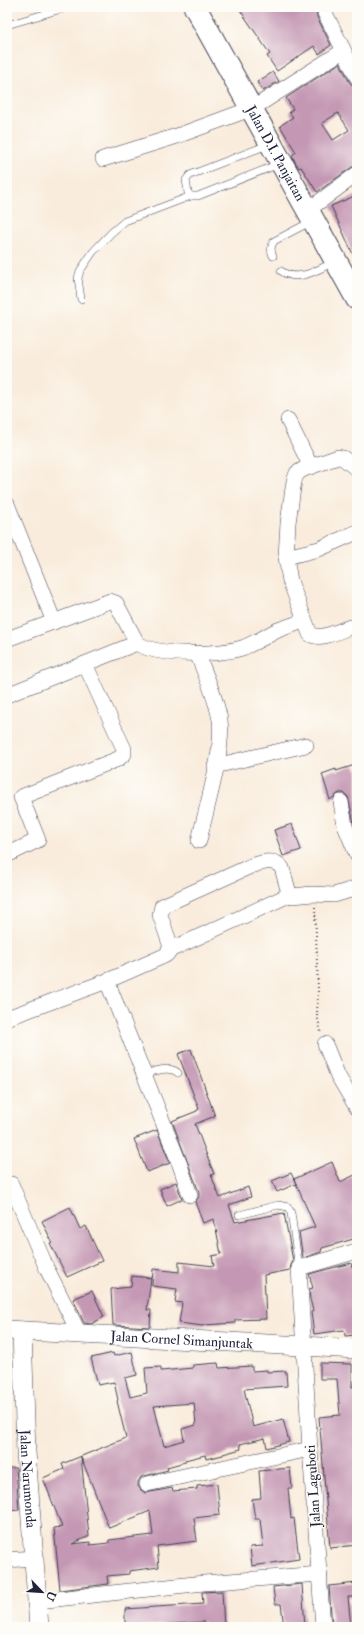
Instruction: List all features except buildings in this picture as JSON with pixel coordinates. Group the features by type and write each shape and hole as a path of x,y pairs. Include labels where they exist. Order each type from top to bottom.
{"main road":[{"name":"Jalan D.I. Panjaitan","path":"195,7 357,299"}],"street":[{"path":"325,13 357,77"},
{"path":"103,159 177,136 252,108 343,51"},
{"path":"311,215 357,174"},
{"path":"288,420 311,467"},
{"path":"350,627 323,636 315,636 308,632 290,581 286,557 288,523 295,476 299,471 338,457 343,458 357,470"},
{"path":"7,504 54,622"},
{"path":"286,557 330,545 357,532"},
{"path":"7,638 54,622 106,601 116,603 137,643 143,647 158,651 197,653 231,651 243,647 278,630 304,621"},
{"path":"7,695 137,643"},
{"path":"197,653 217,708 220,721 216,766 199,841"},
{"path":"7,855 38,840 20,798 118,759 124,754 124,749 85,664"},
{"path":"216,766 306,745"},
{"path":"342,802 345,826 357,855"},
{"path":"170,950 170,943 160,915 161,908 164,905 263,862 276,862 281,866 289,895"},
{"path":"7,1018 107,981 164,956 170,950 289,895 334,895 357,888"},
{"path":"107,981 180,1165 190,1195"},
{"path":"325,1044 338,1076 357,1108"},
{"path":"11,1184 47,1269 80,1335"},
{"path":"299,1268 357,1251"},
{"name":"Jalan Laguboti","path":"299,1268 323,1627"},
{"name":"Jalan Cornel Simanjuntak","path":"15,1330 80,1335 304,1345 357,1349"},
{"name":"Jalan Narumonda","path":"15,1330 39,1627"},
{"path":"147,1484 310,1449"},
{"path":"7,1560 34,1558"},
{"path":"38,1600 204,1583 320,1574"}],"lane":[{"path":"7,25 68,7"},
{"path":"191,196 188,193 186,180 190,175 272,144"},
{"path":"81,299 78,278 80,271 93,252 125,221 191,196 198,196 282,163"},
{"path":"273,256 271,253 271,247 274,241 311,215"},
{"path":"280,271 287,276 307,275 337,261"},
{"path":"143,1074 168,1070 174,1070 178,1074"},
{"path":"239,1215 278,1205 288,1206 291,1213 299,1268"}],"path":[{"path":"314,894 318,989 317,1015 318,1025 325,1044"}]}
